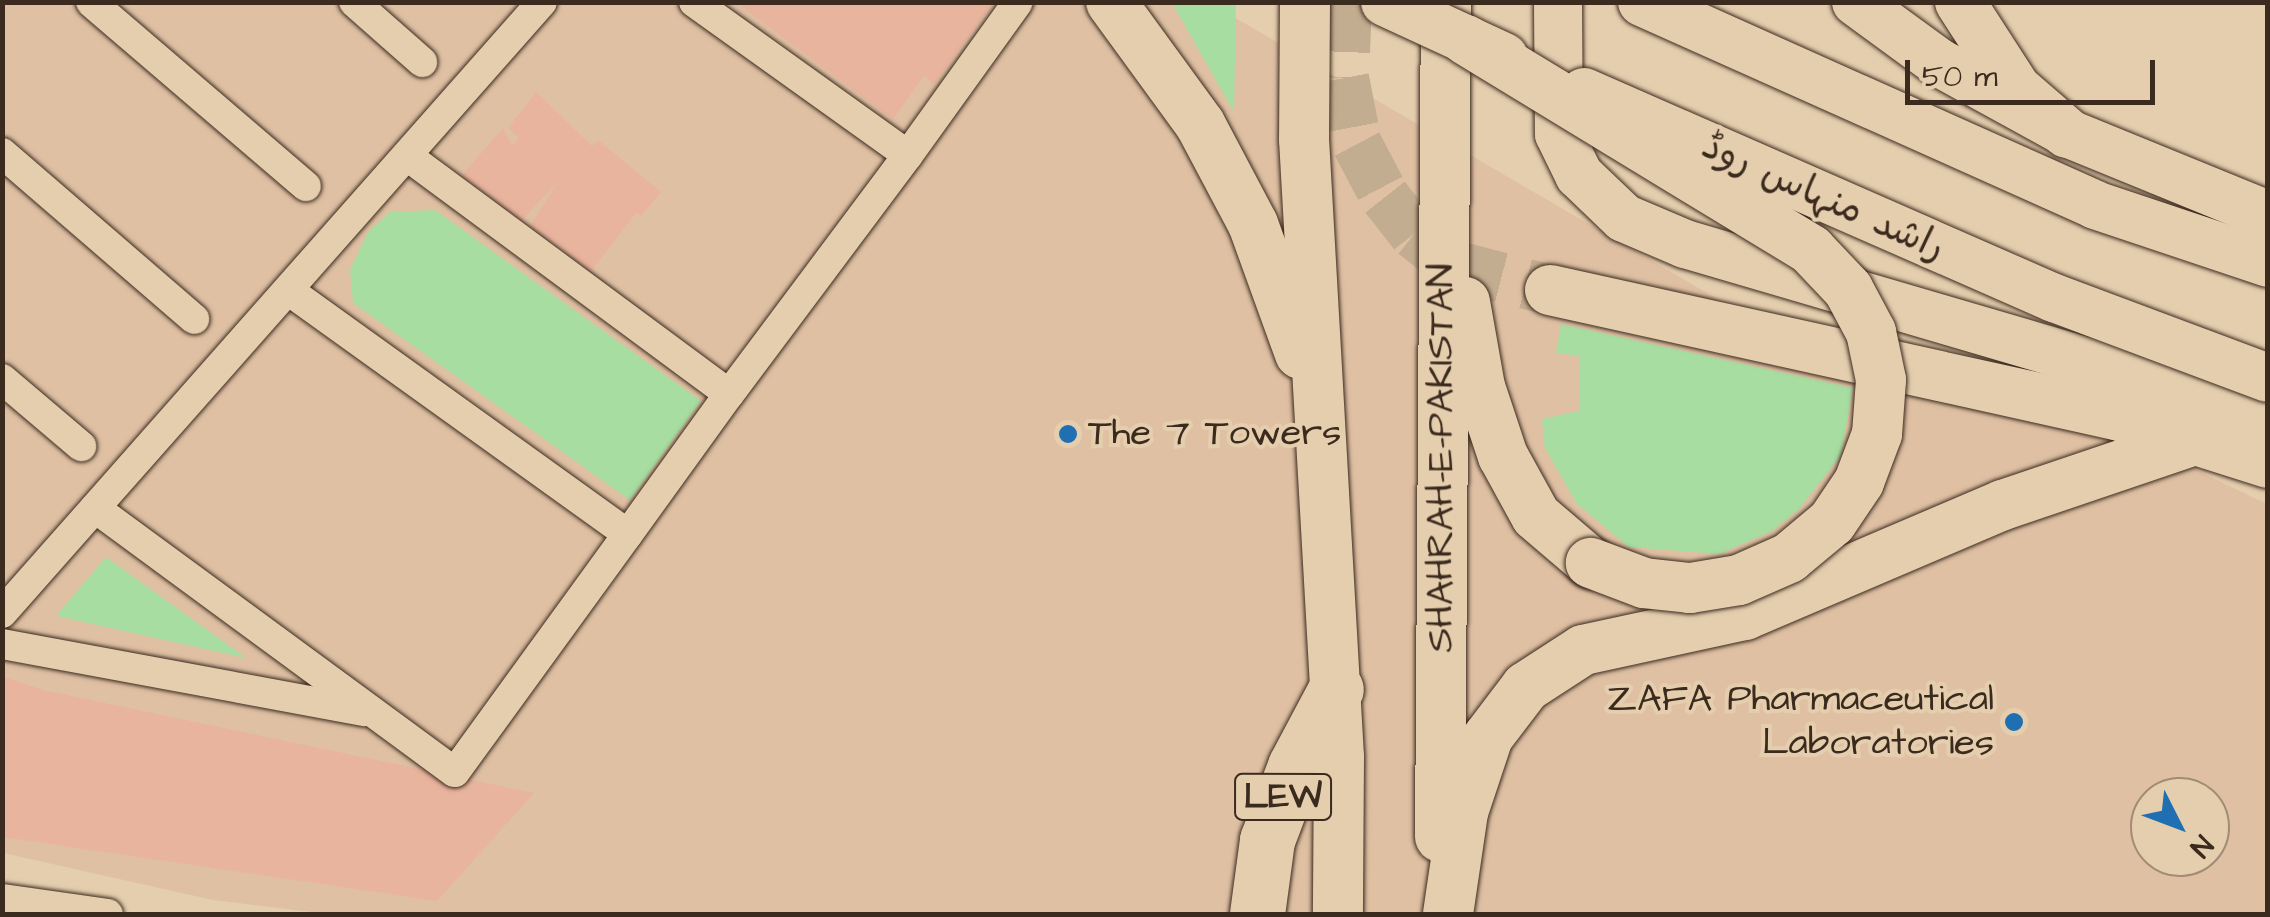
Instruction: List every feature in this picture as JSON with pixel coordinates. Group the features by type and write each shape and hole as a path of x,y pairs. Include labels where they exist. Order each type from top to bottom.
{"highway":[{"path":"1111,2 1200,124 1253,224 1294,331 1322,442"},
{"path":"1305,2 1304,139 1336,689 1338,914"},
{"path":"1960,2 2016,89 2067,133"},
{"path":"1443,169 1480,387 1503,456 1536,516 1592,563 1644,583 1690,588 1739,580 1789,558 1832,522 1859,482 1877,434 1881,380 1872,332 1848,288 1811,250 1456,21"},
{"name":"SHAHRAH-E-PAKISTAN","path":"1440,914 1443,169 1456,21"},
{"path":"1550,290 2120,416 2268,463"},
{"path":"1448,914 1463,812 1488,737 1526,686 1583,650 1744,615 2003,505 2198,439"},
{"name":"LEW","path":"1257,914 1267,840 1295,766 1336,689"}],"main road":[{"name":"راشد منہاس روڈ","path":"1385,2 1456,21 2054,298 2268,378"},
{"path":"1558,2 1559,134 1580,176 1624,218 1685,244 2102,366 2268,430"},
{"path":"1642,2 2094,205 2268,263"},
{"path":"1856,2 1938,62 2067,133 2268,216"}],"street":[{"path":"91,2 306,186"},
{"path":"354,2 422,62"},
{"path":"2,613 542,2"},
{"path":"694,2 908,155"},
{"path":"95,508 456,772 1018,2"},
{"path":"2,153 194,319"},
{"path":"406,156 729,394"},
{"path":"288,290 628,534"},
{"path":"2,379 81,446"},
{"path":"2,644 373,712"},
{"path":"2,899 108,914"}],"shaded area":[{"path":"3,3 1210,3 1839,370 2113,430 2267,504 2267,914 329,914 213,900 3,853"}],"green space":[{"path":"1172,3 1236,3 1234,112"},
{"path":"435,210 701,401 630,500 353,303 350,270 368,232 390,212"},
{"path":"1561,324 1853,388 1841,455 1799,509 1772,531 1719,554 1629,547 1577,504 1545,448 1542,419 1579,411 1580,356 1556,353"},
{"path":"106,557 246,658 56,616"}],"building":[{"path":"735,2 994,2 934,84 924,76 893,119"},
{"path":"536,92 592,146 598,140 661,192 641,216 636,213 591,271 530,226 557,183 521,221 462,175 503,128 512,146 519,138 508,128"},
{"path":"2,676 43,690 534,793 437,901 2,837"}],"tunnel":[{"path":"1347,2 1344,78 1357,144 1385,197 1414,234 1453,265 1550,290"}],"place":[{"name":"The 7 Towers","path":"1068,434"},
{"name":"ZAFA Pharmaceutical Laboratories","path":"2014,722"}]}
